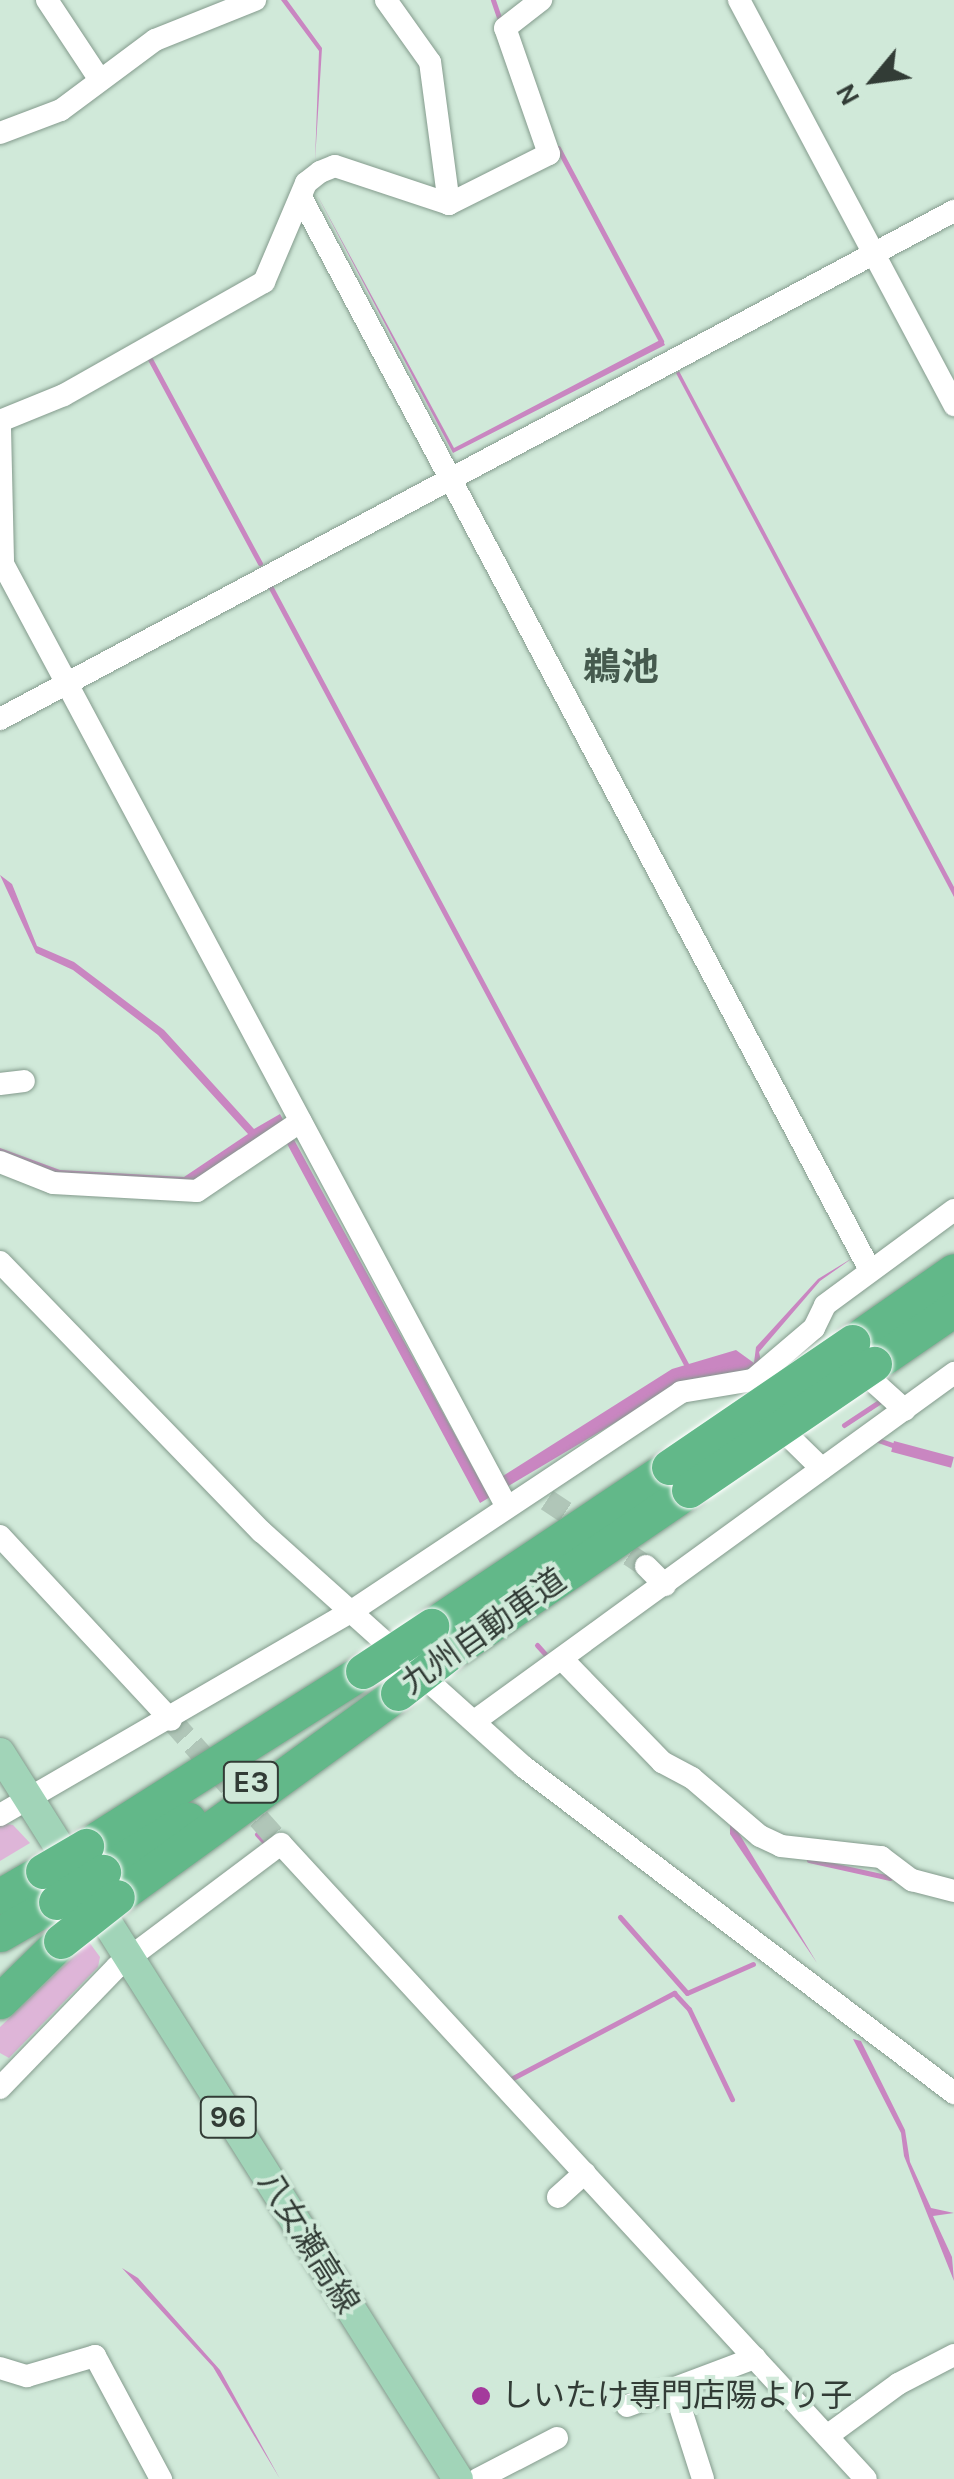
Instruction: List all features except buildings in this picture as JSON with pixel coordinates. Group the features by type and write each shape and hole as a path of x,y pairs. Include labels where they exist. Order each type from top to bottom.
{"highway":[{"name":"九州自動車道","path":"96,1862 180,1786 362,1672 440,1640 863,1353 954,1270"},
{"name":"九州自動車道","path":"863,1353 954,1309"},
{"name":"九州自動車道","path":"0,1896 44,1876 96,1862 398,1692 440,1640"},
{"path":"0,2001 61,1941 96,1862"},
{"path":"0,1876 44,1876"},
{"name":"九州自動車道","path":"0,1934 44,1876"}],"main road":[{"name":"八女瀬高線","path":"0,1753 458,2479"}],"street":[{"path":"47,0 98,76"},
{"path":"0,133 61,110 98,76 155,40 255,0"},
{"path":"386,0 430,62 449,204"},
{"path":"506,1506 291,1126 3,564 0,424 64,395 264,282 303,201 306,183 335,166 449,204 550,154 504,28 542,0"},
{"path":"739,0 954,405"},
{"path":"303,201 870,1268"},
{"path":"0,719 954,211"},
{"path":"0,1162 53,1182 197,1191 291,1126"},
{"path":"0,1815 171,1720 352,1611 506,1506 540,1494 681,1392 744,1383 774,1365 814,1328 825,1305 870,1268 954,1210"},
{"path":"0,1262 262,1532 476,1720 626,1847 954,2093"},
{"path":"814,1328 904,1410"},
{"path":"476,1720 954,1373"},
{"path":"744,1383 822,1469"},
{"path":"0,1536 171,1720"},
{"path":"646,1566 666,1585"},
{"path":"562,1660 662,1762 692,1778 760,1836 781,1846 881,1857 912,1880 954,1891"},
{"path":"2,2080 128,1957 282,1844 866,2479"},
{"path":"558,2197 585,2173"},
{"path":"827,2436 898,2384 954,2355"},
{"path":"0,2368 27,2376 96,2356 161,2479"},
{"path":"627,2406 755,2358"},
{"path":"674,2388 703,2479"},
{"path":"478,2479 557,2438"}],"shaded area":[{"path":"281,0 287,0 322,48 315,161 319,51"},
{"path":"315,191 454,448 662,339 665,345 453,453"},
{"path":"679,371 954,887 954,897 676,373"},
{"path":"0,875 12,884 37,946 74,962 164,1030 254,1129 280,1114 484,1488 672,1369 736,1350 754,1363 756,1347 818,1279 854,1257 820,1281 759,1352 762,1366 670,1390 480,1503 278,1127 195,1181 59,1176 0,1155 0,1148 60,1170 184,1177 248,1134 158,1035 73,970 36,953"},
{"path":"894,1441 954,1457 951,1468 891,1452"},
{"path":"0,1823 13,1825 30,1843 0,1861"},
{"path":"730,1824 737,1830 817,1963 730,1834"},
{"path":"89,1942 100,1957 98,1967 9,2058 0,2053 0,2027"},
{"path":"853,2039 861,2041 905,2130 910,2162 931,2208 954,2213 933,2216 952,2257 954,2281 904,2156 901,2133"},
{"path":"122,2268 138,2278 220,2370 280,2479 213,2367"}],"waterway":[{"path":"493,0 499,17"},
{"path":"558,148 661,341"},
{"path":"150,359 260,563"},
{"path":"270,586 688,1368"},
{"path":"844,1425 879,1402"},
{"path":"875,1439 898,1447"},
{"path":"537,1645 545,1654"},
{"path":"257,1834 265,1843"},
{"path":"809,1860 890,1878"},
{"path":"620,1917 687,1993"},
{"path":"687,1993 753,1964"},
{"path":"509,2080 674,1993 689,2009 732,2099"}],"tunnel":[{"path":"547,1500 646,1566"},
{"path":"171,1720 281,1844"}],"place":[{"name":"しいたけ専門店陽より子","path":"481,2396"}],"district":[{"name":"鵜池","path":"621,668"}]}
